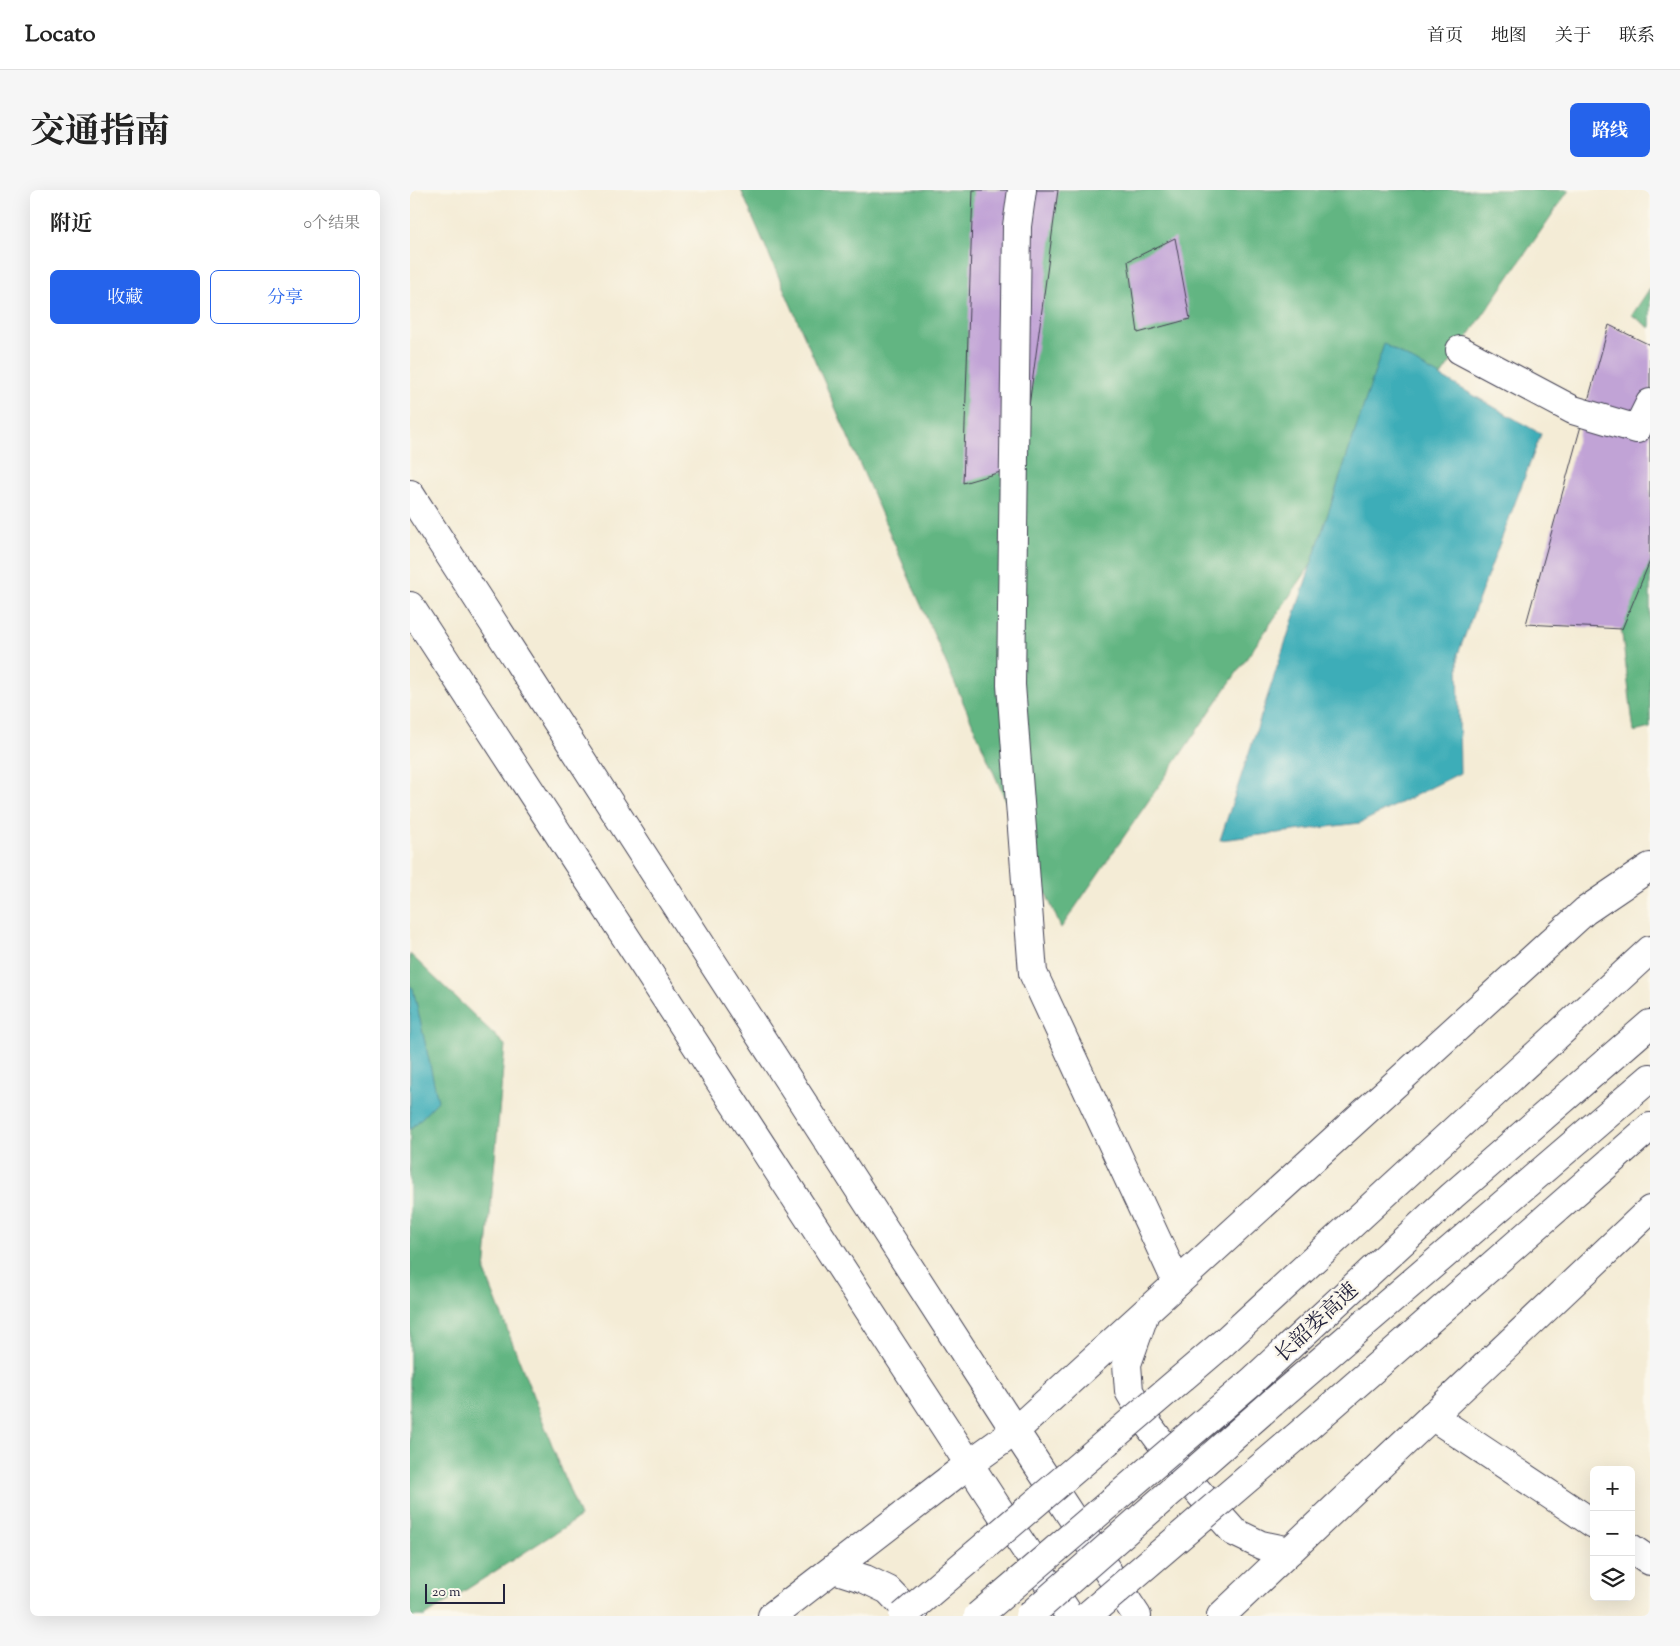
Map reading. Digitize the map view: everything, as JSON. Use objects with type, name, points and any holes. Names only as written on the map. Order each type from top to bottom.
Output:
[{"type":"main road","points":[[1022,190],[1017,226],[1011,685],[1033,973],[1177,1284]]},
{"type":"main road","points":[[1460,350],[1572,410],[1636,429],[1650,403]]},
{"type":"main road","points":[[410,494],[1015,1431],[1137,1616]]},
{"type":"main road","points":[[410,606],[1070,1616]]},
{"type":"main road","points":[[772,1616],[969,1464],[1015,1431],[1585,911],[1650,866]]},
{"type":"main road","points":[[903,1616],[1222,1344],[1650,950]]},
{"type":"main road","name":"长韶娄高速","points":[[978,1616],[1250,1383],[1452,1196],[1650,1024]]},
{"type":"main road","name":"长韶娄高速","points":[[1029,1616],[1272,1403],[1650,1078]]},
{"type":"main road","points":[[1088,1616],[1295,1438],[1650,1127]]},
{"type":"main road","points":[[1221,1616],[1650,1210]]},
{"type":"main road","points":[[1146,1312],[1127,1364],[1129,1392],[1149,1426],[1194,1487],[1234,1532],[1260,1545],[1290,1551]]},
{"type":"main road","points":[[1432,1416],[1590,1521]]},
{"type":"main road","points":[[1635,1551],[1650,1561]]},
{"type":"main road","points":[[834,1568],[865,1579],[888,1590],[913,1616]]},
{"type":"green space","points":[[741,190],[1569,190],[1061,928]]},
{"type":"green space","points":[[1650,288],[1650,328],[1632,315]]},
{"type":"green space","points":[[1650,490],[1650,728],[1634,732],[1606,505]]},
{"type":"green space","points":[[410,954],[505,1045],[485,1272],[580,1517],[425,1616],[410,1616]]},
{"type":"water","points":[[1384,344],[1541,434],[1458,654],[1460,773],[1360,823],[1220,840]]},
{"type":"water","points":[[410,986],[413,988],[438,1101],[410,1130]]},
{"type":"building","points":[[973,190],[1058,190],[1021,466],[963,483]]},
{"type":"building","points":[[1175,238],[1190,319],[1138,333],[1128,261]]},
{"type":"building","points":[[1609,325],[1650,345],[1650,561],[1622,629],[1526,624]]}]
